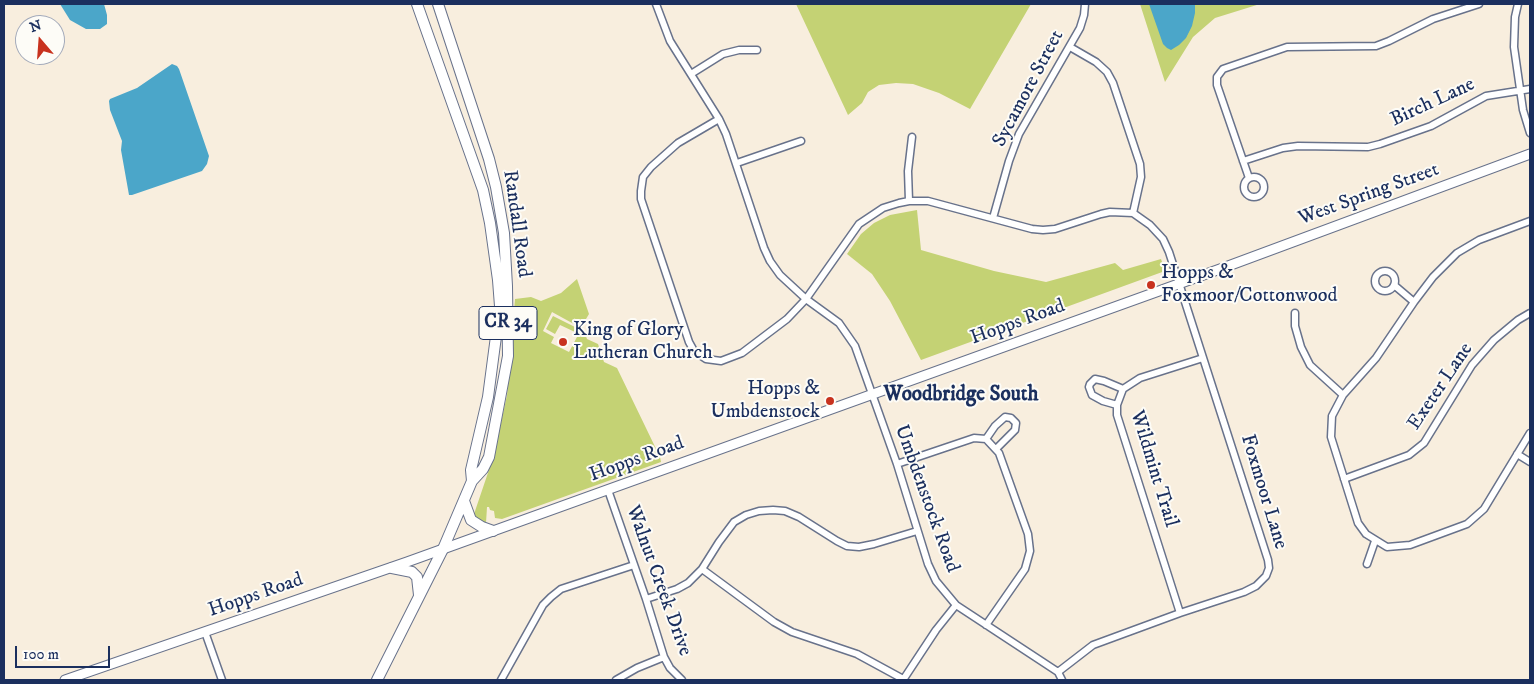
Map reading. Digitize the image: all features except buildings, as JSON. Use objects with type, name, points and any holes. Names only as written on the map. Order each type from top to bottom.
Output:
[{"type":"main road","name":"Randall Road","points":[[417,4],[483,190],[498,280],[500,306],[488,397],[471,470],[472,480]]},
{"type":"main road","name":"Randall Road","points":[[377,680],[443,549],[472,480],[483,469],[488,457],[508,356],[504,233],[496,187],[489,159],[438,4]]},
{"type":"main road","name":"West Spring Street","points":[[1220,269],[1530,154]]},
{"type":"main road","name":"Hopps Road","points":[[65,680],[392,568],[1220,269]]},
{"type":"main road","points":[[464,502],[471,520],[493,531]]},
{"type":"main road","points":[[392,568],[412,572],[417,577],[419,596]]},
{"type":"street","name":"Umbdenstock Road","points":[[656,4],[670,41],[719,119],[737,163],[764,248],[770,261],[780,275],[806,299],[839,323],[849,335],[857,351],[897,464],[917,531],[936,581],[956,605],[1058,672]]},
{"type":"street","name":"Sycamore Street","points":[[993,218],[1009,160],[1019,134],[1080,28],[1085,4]]},
{"type":"street","points":[[1249,178],[1217,85],[1217,76],[1223,69],[1287,47],[1376,46],[1433,19],[1479,4]]},
{"type":"street","points":[[1517,4],[1514,47],[1523,110],[1530,133]]},
{"type":"street","points":[[719,119],[678,143],[651,167],[643,177],[641,199],[689,342],[694,351],[706,359],[721,361],[742,353],[787,319],[806,299],[860,224],[883,208],[909,201],[928,200],[1043,230],[1055,229],[1110,212],[1133,213],[1141,177],[1140,164],[1113,83],[1107,72],[1096,62],[1070,47]]},
{"type":"street","points":[[691,74],[723,54],[739,50],[757,50]]},
{"type":"street","name":"Birch Lane","points":[[1242,161],[1283,148],[1298,146],[1368,146],[1380,144],[1431,126],[1486,96],[1530,89]]},
{"type":"street","points":[[909,201],[908,171],[912,137]]},
{"type":"street","points":[[737,163],[801,141]]},
{"type":"street","name":"Foxmoor Lane","points":[[1058,672],[1093,645],[1180,612],[1244,592],[1256,586],[1266,576],[1269,568],[1170,252],[1163,239],[1150,225],[1133,213]]},
{"type":"street","points":[[1530,222],[1479,240],[1457,254],[1433,277],[1376,358],[1343,395],[1332,416],[1331,437],[1358,522],[1366,534],[1387,547],[1410,545],[1468,524],[1484,509],[1530,433]]},
{"type":"street","points":[[1394,285],[1414,302]]},
{"type":"street","points":[[1295,313],[1294,326],[1310,365],[1343,395]]},
{"type":"street","name":"Exeter Lane","points":[[1344,479],[1408,455],[1424,444],[1472,365],[1494,340],[1518,320],[1530,313]]},
{"type":"street","name":"Wildmint Trail","points":[[1180,612],[1117,415],[1117,405],[1123,389],[1140,378],[1203,358]]},
{"type":"street","points":[[1117,405],[1092,395],[1089,387],[1090,384],[1095,379],[1123,389]]},
{"type":"street","points":[[986,439],[995,426],[1005,417],[1012,418],[1016,423],[1016,430],[996,449]]},
{"type":"street","points":[[897,464],[974,438],[986,439],[999,453],[1028,534],[1030,551],[1025,569],[986,625]]},
{"type":"street","points":[[1517,454],[1530,462]]},
{"type":"street","name":"Walnut Creek Drive","points":[[608,490],[664,657],[670,668],[682,680]]},
{"type":"street","points":[[646,599],[677,589],[688,583],[702,570],[718,542],[734,522],[746,515],[759,511],[785,511],[799,517],[847,546],[859,547],[874,544],[917,531]]},
{"type":"street","points":[[1367,564],[1375,541]]},
{"type":"street","points":[[501,680],[543,605],[560,589],[634,565]]},
{"type":"street","points":[[702,570],[774,622],[792,632],[856,654],[903,680],[936,630],[956,605]]},
{"type":"street","points":[[205,632],[222,680]]},
{"type":"street","points":[[616,680],[637,668],[664,657]]},
{"type":"street","points":[[1058,672],[1062,680]]},
{"type":"green space","points":[[796,4],[1031,4],[970,109],[939,93],[913,84],[896,83],[879,85],[868,92],[862,103],[848,115]]},
{"type":"green space","points":[[1140,4],[1260,4],[1215,18],[1193,37],[1165,82]]},
{"type":"green space","points":[[917,210],[921,250],[994,271],[1046,282],[1115,263],[1123,270],[1161,259],[1165,271],[921,360],[890,301],[872,274],[847,254],[861,234],[874,223],[890,215]]},
{"type":"green space","points":[[577,279],[589,314],[583,324],[583,329],[552,312],[543,331],[554,337],[551,343],[569,352],[577,337],[585,334],[587,339],[598,344],[604,362],[617,368],[661,462],[502,519],[495,518],[494,511],[487,507],[486,523],[481,524],[473,517],[494,455],[507,395],[515,299],[531,297],[541,301],[561,293]]},
{"type":"green space","points":[[553,316],[583,331],[575,332],[560,325],[555,334],[546,329]]},
{"type":"water","points":[[60,4],[104,4],[107,24],[100,29],[86,29],[70,20]]},
{"type":"water","points":[[1149,4],[1195,4],[1192,26],[1186,38],[1171,50],[1163,44]]},
{"type":"water","points":[[172,64],[179,69],[209,156],[207,164],[202,171],[129,195],[121,150],[122,141],[110,110],[109,101],[137,88]]},
{"type":"place","name":"Hopps & Foxmoor/Cottonwood","points":[[1151,285]]},
{"type":"place","name":"King of Glory Lutheran Church","points":[[563,342]]},
{"type":"place","name":"Hopps & Umbdenstock","points":[[830,401]]},
{"type":"district","name":"Woodbridge South","points":[[961,396]]}]
